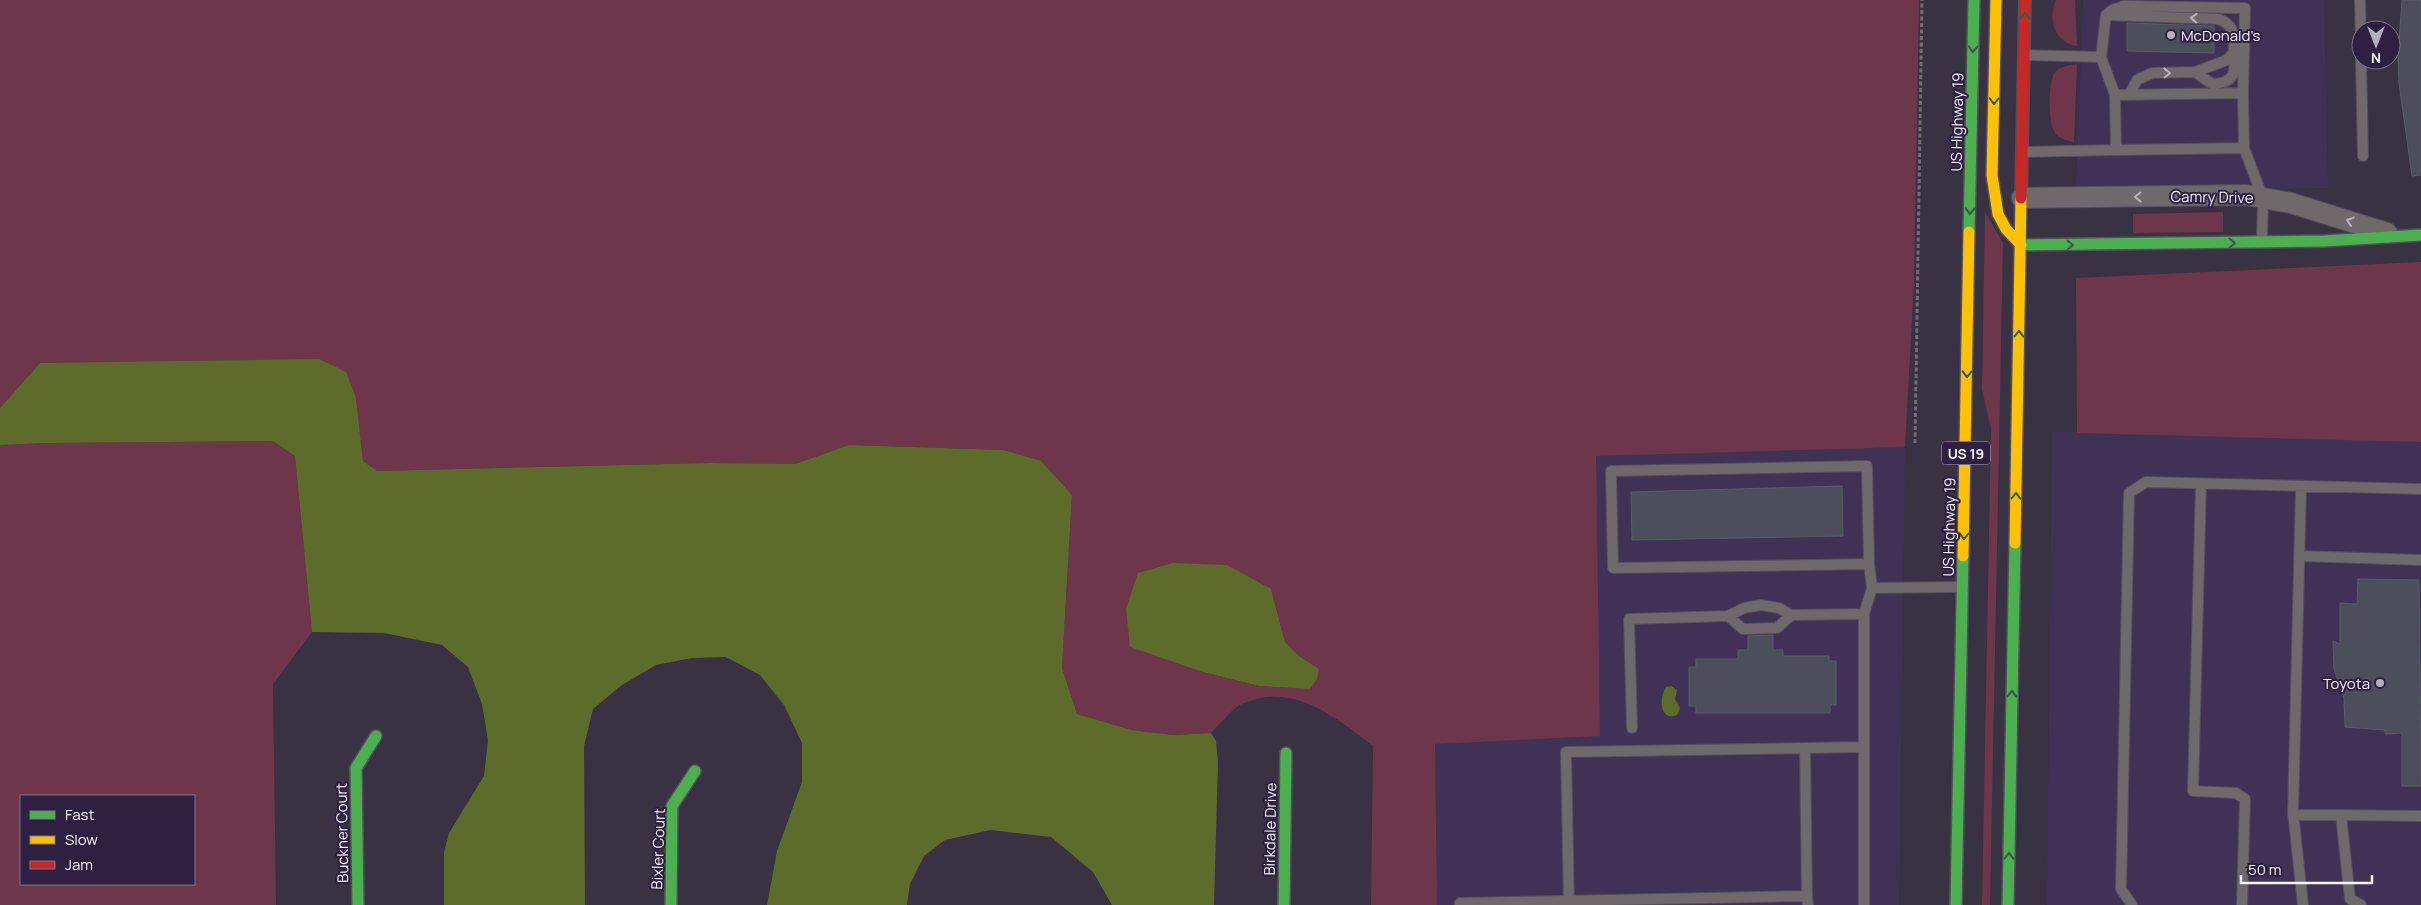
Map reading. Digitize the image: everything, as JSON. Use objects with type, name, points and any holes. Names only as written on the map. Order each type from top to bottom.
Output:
[{"type":"main road","name":"US Highway 19","points":[[1956,905],[1974,0]]},
{"type":"main road","points":[[1996,0],[1992,175],[1994,199],[1997,214],[2004,229],[2021,246]]},
{"type":"main road","points":[[2008,905],[2025,0]]},
{"type":"main road","name":"Camry Drive","points":[[2021,246],[2324,241],[2421,235]]},
{"type":"main road","name":"Buckner Court","points":[[358,905],[356,768],[376,736]]},
{"type":"main road","name":"Birkdale Drive","points":[[1284,905],[1286,754]]},
{"type":"main road","name":"Bixler Court","points":[[671,905],[672,806],[695,771]]},
{"type":"street","name":"Camry Drive","points":[[2022,198],[2246,196],[2291,203],[2396,236]]},
{"type":"lane","points":[[2360,0],[2360,20]]},
{"type":"lane","points":[[2116,150],[2115,95],[2101,57],[2106,16],[2112,10],[2124,6],[2215,4],[2245,8],[2244,148],[2263,198],[2262,242]]},
{"type":"lane","points":[[2106,16],[2218,19],[2228,24],[2234,32],[2235,72],[2226,82],[2212,84],[2194,72]]},
{"type":"lane","points":[[2128,95],[2136,80],[2147,74],[2194,72],[2227,60],[2234,52]]},
{"type":"lane","points":[[2024,55],[2101,57]]},
{"type":"lane","points":[[2361,70],[2363,156]]},
{"type":"lane","points":[[2115,95],[2243,93]]},
{"type":"lane","points":[[2022,152],[2244,148]]},
{"type":"lane","points":[[1864,905],[1864,614],[1872,588],[1869,564],[1867,466],[1612,470],[1613,568],[1869,564]]},
{"type":"lane","points":[[2132,905],[2120,889],[2129,493],[2146,482],[2421,489]]},
{"type":"lane","points":[[2200,484],[2193,791],[2236,794],[2244,799],[2242,905]]},
{"type":"lane","points":[[2302,487],[2294,814],[2303,905]]},
{"type":"lane","points":[[2300,556],[2421,560]]},
{"type":"lane","points":[[1872,588],[1963,586]]},
{"type":"lane","points":[[1632,728],[1629,619],[1728,616],[1744,608],[1761,605],[1779,608],[1791,615],[1864,614]]},
{"type":"lane","points":[[1728,616],[1743,629],[1777,628],[1791,615]]},
{"type":"lane","points":[[1569,903],[1566,752],[1864,747]]},
{"type":"lane","points":[[1460,905],[1460,903],[1808,901],[1805,748]]},
{"type":"lane","points":[[2294,814],[2421,816]]},
{"type":"lane","points":[[2341,815],[2350,899],[2361,905]]},
{"type":"path","points":[[1915,443],[1922,0]]},
{"type":"shaded area","points":[[0,0],[1919,0],[1914,282],[1905,447],[1596,456],[1600,736],[1435,744],[1437,905],[1371,905],[1373,746],[1328,714],[1296,700],[1278,697],[1260,698],[1238,706],[1211,733],[1173,735],[1132,730],[1077,714],[1062,668],[1072,495],[1003,450],[849,445],[795,464],[710,463],[377,471],[363,461],[356,398],[40,363],[0,408]],"holes":[[[1271,589],[1285,642],[1299,656],[1319,669],[1310,689],[1259,686],[1203,672]]]},
{"type":"shaded area","points":[[2056,0],[2075,0],[2077,46],[2063,40],[2055,29],[2052,15]]},
{"type":"shaded area","points":[[2083,0],[2324,0],[2328,188],[2076,191]]},
{"type":"shaded area","points":[[2077,64],[2074,142],[2065,140],[2054,131],[2050,101],[2051,84],[2055,72],[2062,67]]},
{"type":"shaded area","points":[[1985,212],[2003,243],[1990,905],[1982,905],[1991,429],[1982,389]]},
{"type":"shaded area","points":[[2223,212],[2223,232],[2133,233],[2133,214]]},
{"type":"shaded area","points":[[2421,262],[2421,442],[2077,433],[2076,278]]},
{"type":"shaded area","points":[[319,359],[346,372],[356,398],[363,461],[377,471],[710,463],[795,464],[849,445],[1003,450],[1041,461],[1072,495],[1062,668],[1077,714],[1132,730],[1173,735],[1211,733],[1216,741],[1218,762],[1214,905],[1112,905],[1093,872],[1051,837],[991,830],[945,840],[924,856],[910,884],[907,905],[767,905],[777,851],[802,782],[802,743],[784,705],[760,675],[726,657],[692,658],[656,665],[622,685],[593,709],[584,746],[585,905],[444,905],[444,852],[449,833],[484,776],[488,740],[482,704],[468,667],[442,645],[384,633],[312,632],[295,456],[273,441],[0,445],[0,408],[40,363]]},
{"type":"shaded area","points":[[2052,432],[2309,434],[2421,438],[2421,905],[2047,905]]},
{"type":"shaded area","points":[[273,441],[295,456],[312,632],[273,684],[276,905],[0,905],[0,445]]},
{"type":"shaded area","points":[[1905,447],[1899,905],[1437,905],[1435,744],[1599,736],[1595,456]]},
{"type":"shaded area","points":[[1173,563],[1227,565],[1271,589],[1285,642],[1299,656],[1319,669],[1317,679],[1310,689],[1259,686],[1203,672],[1130,647],[1126,609],[1138,573]]},
{"type":"shaded area","points":[[1671,686],[1677,690],[1675,699],[1680,708],[1677,715],[1671,716],[1664,712],[1662,697],[1666,687]]},
{"type":"building","points":[[2402,0],[2421,0],[2421,175],[2412,176],[2399,83],[2399,70],[2401,70]]},
{"type":"building","name":"McDonald's","points":[[2127,23],[2214,26],[2214,53],[2127,51]]},
{"type":"building","points":[[1842,486],[1843,536],[1632,540],[1631,492]]},
{"type":"building","name":"Toyota","points":[[2358,579],[2419,580],[2421,786],[2402,786],[2402,733],[2385,734],[2385,730],[2345,727],[2344,698],[2334,669],[2333,641],[2340,644],[2340,603],[2357,604]]},
{"type":"building","points":[[1773,635],[1773,650],[1783,650],[1783,656],[1829,656],[1829,661],[1836,661],[1836,705],[1830,705],[1830,713],[1696,713],[1696,706],[1689,706],[1689,667],[1696,667],[1696,659],[1738,659],[1738,650],[1748,650],[1748,636]]},
{"type":"traffic: fast","points":[[1969,232],[1974,0]]},
{"type":"traffic: fast","points":[[2021,245],[2324,241],[2421,235]]},
{"type":"traffic: fast","points":[[2008,905],[2015,543]]},
{"type":"traffic: fast","points":[[1956,905],[1963,556]]},
{"type":"traffic: fast","points":[[358,905],[356,768],[376,736]]},
{"type":"traffic: fast","points":[[1284,905],[1286,753]]},
{"type":"traffic: fast","points":[[671,905],[672,806],[695,771]]},
{"type":"traffic: slow","points":[[1996,0],[1992,175],[1998,214],[2006,229],[2021,245]]},
{"type":"traffic: slow","points":[[2015,543],[2021,198]]},
{"type":"traffic: slow","points":[[1963,556],[1969,232]]},
{"type":"traffic: jam","points":[[2021,198],[2025,0]]},
{"type":"place","name":"McDonald's","points":[[2171,35]]},
{"type":"place","name":"Toyota","points":[[2380,683]]}]
